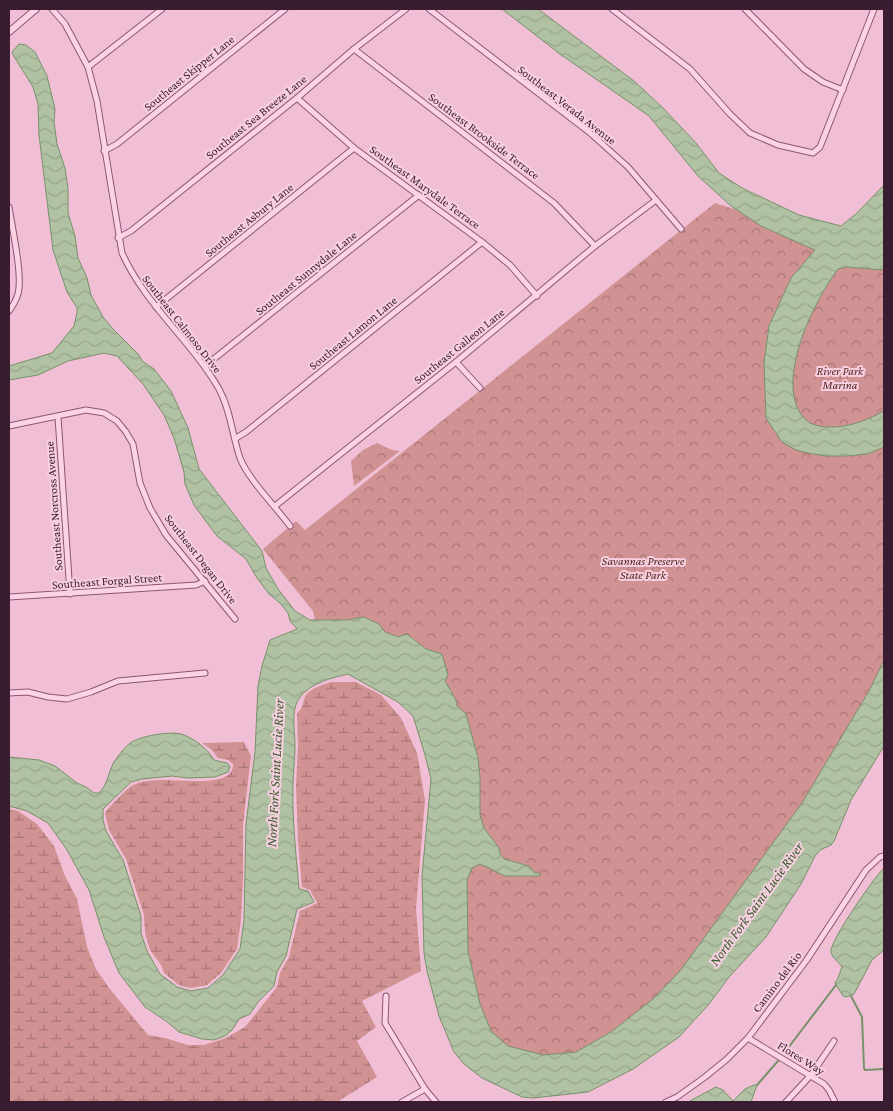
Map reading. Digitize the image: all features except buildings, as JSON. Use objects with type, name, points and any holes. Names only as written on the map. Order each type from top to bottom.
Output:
[{"type":"street","points":[[9,32],[36,9]]},
{"type":"street","name":"Southeast Calmoso Drive","points":[[52,9],[65,24],[88,67],[97,101],[118,238],[122,253],[131,272],[156,307],[205,366],[220,390],[229,411],[240,458],[246,471],[290,526]]},
{"type":"street","points":[[88,67],[162,9]]},
{"type":"street","name":"Southeast Skipper Lane","points":[[104,151],[117,144],[285,9]]},
{"type":"street","name":"Southeast Sea Breeze Lane","points":[[118,238],[131,231],[297,98],[354,49],[406,9]]},
{"type":"street","name":"Southeast Verada Avenue","points":[[429,9],[589,132],[628,167],[681,229]]},
{"type":"street","points":[[612,9],[690,69],[730,114],[750,133],[778,145],[813,153],[820,146],[872,10]]},
{"type":"street","points":[[745,9],[804,69],[823,82],[843,90]]},
{"type":"street","name":"Southeast Brookside Terrace","points":[[354,49],[554,203],[596,246]]},
{"type":"street","name":"Southeast Marydale Terrace","points":[[297,98],[354,148],[482,242],[510,266],[537,296]]},
{"type":"street","name":"Southeast Asbury Lane","points":[[156,307],[354,148]]},
{"type":"street","name":"Southeast Sunnydale Lane","points":[[205,366],[419,195]]},
{"type":"street","name":"Southeast Galleon Lane","points":[[275,506],[456,362],[596,246],[656,200]]},
{"type":"street","points":[[9,207],[19,276],[18,292],[9,311]]},
{"type":"street","name":"Southeast Lamon Lane","points":[[236,438],[246,432],[482,242]]},
{"type":"street","points":[[456,362],[480,388]]},
{"type":"street","name":"Southeast Degan Drive","points":[[9,426],[86,410],[104,413],[116,421],[126,432],[133,444],[140,483],[150,508],[166,535],[235,619]]},
{"type":"street","name":"Southeast Norcross Avenue","points":[[58,417],[70,594]]},
{"type":"street","name":"Southeast Forgal Street","points":[[9,597],[196,585],[205,582]]},
{"type":"street","points":[[9,693],[28,692],[48,697],[67,698],[91,692],[118,681],[205,672]]},
{"type":"street","name":"Camino del Rio","points":[[666,1102],[677,1097],[705,1077],[748,1038],[806,961],[866,870],[884,856]]},
{"type":"street","points":[[386,996],[384,1023],[425,1089],[436,1102]]},
{"type":"street","name":"Flores Way","points":[[748,1038],[811,1075],[827,1087],[835,1102]]},
{"type":"street","points":[[786,1102],[811,1075],[834,1041]]},
{"type":"street","points":[[402,1102],[425,1089]]},
{"type":"green space","name":"Savannas Preserve State Park","points":[[715,203],[854,247],[884,216],[884,701],[666,1027],[543,1072],[473,1032],[434,689],[319,638],[313,611],[263,549],[296,521],[305,530]]},
{"type":"green space","points":[[377,443],[392,450],[400,451],[354,486],[351,461],[363,450]]},
{"type":"green space","points":[[331,682],[356,682],[381,695],[401,718],[417,753],[425,800],[416,909],[421,971],[362,1001],[376,1027],[357,1041],[377,1077],[337,1102],[9,1102],[9,809],[18,811],[37,824],[54,846],[65,876],[77,899],[87,947],[96,969],[109,988],[148,1035],[188,1045],[204,1045],[226,1038],[245,1027],[277,987],[280,973],[289,957],[300,911],[317,903],[310,890],[302,887],[296,785],[297,713],[301,709],[306,695],[311,690]]},
{"type":"green space","points":[[244,742],[251,756],[243,824],[241,920],[237,949],[221,973],[207,985],[191,988],[179,985],[164,973],[161,965],[150,950],[145,933],[144,915],[126,859],[109,830],[105,813],[133,785],[159,780],[204,781],[225,777],[231,772],[233,764],[228,760],[218,758],[212,750],[202,743]]},
{"type":"water","points":[[502,9],[538,9],[634,81],[696,143],[719,173],[742,188],[799,215],[841,226],[857,213],[884,185],[884,270],[847,267],[838,269],[820,298],[803,335],[793,373],[793,391],[797,407],[802,416],[812,424],[821,426],[849,425],[884,411],[884,447],[867,454],[848,456],[826,456],[808,453],[796,450],[782,442],[766,418],[764,363],[769,326],[791,278],[815,250],[761,226],[731,206],[698,176],[649,116],[560,54]]},
{"type":"water","name":"North Fork Saint Lucie River","points":[[19,44],[26,45],[35,52],[47,76],[55,109],[54,122],[57,144],[65,168],[68,189],[68,213],[75,236],[78,258],[87,278],[91,295],[103,317],[113,329],[139,355],[142,361],[154,369],[171,391],[188,428],[199,469],[262,551],[266,568],[278,589],[295,611],[310,620],[347,620],[364,617],[379,624],[385,632],[398,637],[407,634],[426,649],[442,654],[448,675],[445,681],[456,700],[457,706],[466,714],[478,758],[480,815],[484,828],[499,848],[500,854],[504,859],[529,866],[535,873],[539,873],[540,876],[505,876],[480,864],[472,868],[467,880],[468,951],[480,1004],[491,1031],[508,1046],[543,1055],[576,1052],[611,1032],[653,999],[680,971],[802,803],[869,691],[884,660],[884,746],[851,800],[834,841],[831,845],[820,850],[815,856],[801,884],[766,937],[729,977],[709,1004],[679,1037],[633,1069],[588,1092],[533,1098],[522,1097],[482,1078],[464,1064],[454,1052],[439,1016],[424,953],[422,876],[431,779],[425,755],[413,716],[398,702],[348,674],[328,679],[310,688],[300,697],[294,714],[293,811],[299,889],[308,891],[314,902],[297,909],[286,956],[277,972],[274,986],[258,1002],[250,1014],[239,1019],[232,1030],[225,1036],[214,1040],[202,1039],[179,1032],[145,1007],[119,973],[104,937],[89,890],[67,850],[48,823],[27,811],[9,806],[9,757],[39,760],[55,766],[94,793],[99,793],[102,790],[114,762],[129,744],[154,735],[181,734],[200,744],[214,760],[227,763],[230,766],[228,772],[215,777],[188,778],[172,776],[131,782],[103,809],[106,831],[123,860],[141,916],[141,933],[147,951],[160,974],[177,987],[191,991],[208,988],[223,975],[240,949],[244,920],[246,824],[255,752],[258,686],[262,666],[270,640],[297,629],[290,621],[288,613],[269,594],[257,578],[246,559],[217,536],[194,505],[185,484],[184,472],[174,438],[164,415],[143,384],[117,356],[104,353],[68,361],[38,375],[9,380],[9,366],[52,353],[74,326],[77,313],[77,308],[67,292],[53,250],[39,135],[38,104],[33,87],[12,52]]},
{"type":"water","points":[[884,868],[884,950],[872,960],[854,994],[846,997],[843,996],[835,983],[842,967],[831,952],[832,946],[853,909]]},
{"type":"water","points":[[757,1085],[751,1102],[688,1102],[716,1087],[723,1090],[733,1101],[745,1089]]},
{"type":"waterway","points":[[785,1052],[836,985]]},
{"type":"waterway","points":[[851,996],[862,1017],[864,1068],[865,1070],[884,1069]]},
{"type":"waterway","points":[[757,1085],[778,1061]]},
{"type":"park label","name":"River Park Marina","points":[[840,378]]}]
